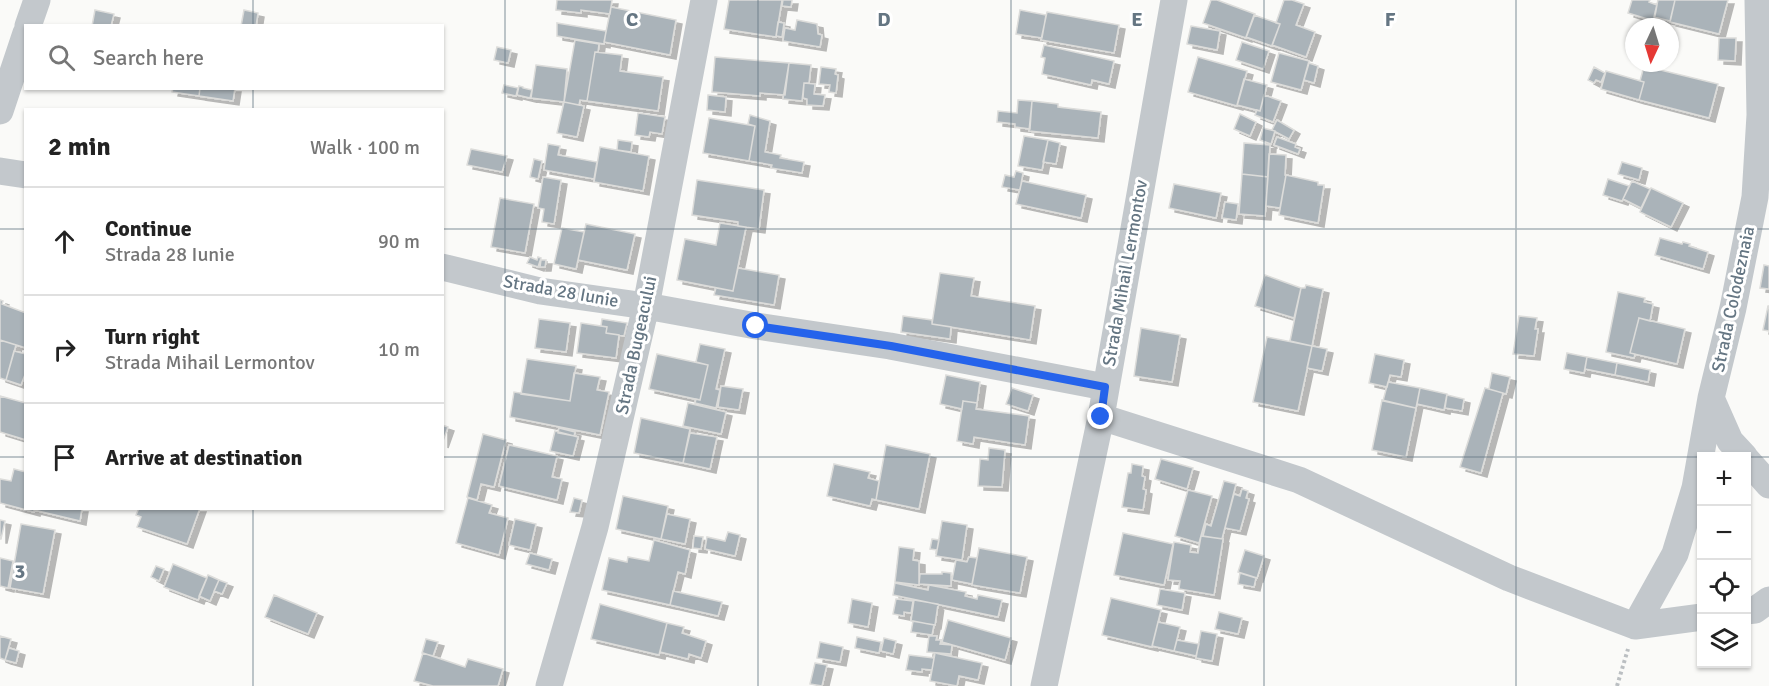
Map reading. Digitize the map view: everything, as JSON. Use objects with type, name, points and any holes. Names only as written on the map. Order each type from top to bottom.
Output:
[{"type":"street","points":[[29,24],[36,0]]},
{"type":"street","name":"Strada Bugeacului","points":[[549,686],[595,527],[646,306],[704,0]]},
{"type":"street","name":"Strada Mihail Lermontov","points":[[1044,686],[1101,417],[1174,0]]},
{"type":"street","name":"Strada Colodeznaia","points":[[1635,626],[1675,554],[1695,488],[1711,398],[1755,197],[1760,114],[1758,0]]},
{"type":"street","points":[[0,111],[24,39]]},
{"type":"street","points":[[0,171],[24,175]]},
{"type":"street","name":"Strada 28 Iunie","points":[[444,267],[540,291],[891,346],[1105,387]]},
{"type":"street","points":[[1711,398],[1730,441],[1740,452]]},
{"type":"street","points":[[1101,417],[1299,480],[1509,578],[1635,626],[1697,618]]},
{"type":"street","points":[[1751,464],[1769,484]]},
{"type":"street","points":[[1751,610],[1769,600]]},
{"type":"path","points":[[1617,686],[1635,626]]},
{"type":"building","points":[[557,0],[612,0],[610,14],[581,10],[581,13],[556,10]]},
{"type":"building","points":[[729,0],[782,0],[776,37],[724,29]]},
{"type":"building","points":[[783,0],[792,0],[791,7],[782,6]]},
{"type":"building","points":[[1211,0],[1217,0],[1255,14],[1246,38],[1203,23]]},
{"type":"building","points":[[1284,0],[1304,4],[1296,25],[1315,32],[1306,57],[1272,45],[1280,24],[1276,23]]},
{"type":"building","points":[[1632,0],[1650,0],[1649,2],[1657,5],[1655,18],[1644,18],[1628,13]]},
{"type":"building","points":[[1658,0],[1675,0],[1671,18],[1654,17]]},
{"type":"building","points":[[1675,0],[1728,0],[1719,34],[1679,24],[1679,18],[1671,18]]},
{"type":"building","points":[[611,7],[676,20],[670,55],[604,42]]},
{"type":"building","points":[[95,10],[114,14],[112,24],[92,24]]},
{"type":"building","points":[[244,10],[258,13],[256,24],[241,24]]},
{"type":"building","points":[[1020,10],[1046,15],[1042,38],[1016,34]]},
{"type":"building","points":[[1047,12],[1119,25],[1114,53],[1041,40]]},
{"type":"building","points":[[1254,15],[1280,24],[1272,46],[1246,37]]},
{"type":"building","points":[[797,20],[817,24],[818,34],[822,35],[820,47],[783,41],[785,28],[795,30]]},
{"type":"building","points":[[778,22],[784,23],[782,37],[776,36]]},
{"type":"building","points":[[557,23],[606,31],[604,44],[557,36]]},
{"type":"building","points":[[1191,26],[1220,31],[1217,50],[1187,44]]},
{"type":"building","points":[[1719,38],[1736,38],[1735,61],[1718,60]]},
{"type":"building","points":[[575,40],[599,44],[598,52],[595,52],[587,101],[580,100],[579,105],[564,102]]},
{"type":"building","points":[[1242,42],[1269,51],[1263,69],[1236,60]]},
{"type":"building","points":[[1044,45],[1114,61],[1109,84],[1092,80],[1091,85],[1042,74],[1045,58],[1041,57]]},
{"type":"building","points":[[497,47],[511,50],[508,63],[494,60]]},
{"type":"building","points":[[595,52],[622,55],[620,71],[663,77],[658,111],[587,101]]},
{"type":"building","points":[[1279,53],[1309,61],[1301,90],[1271,82]]},
{"type":"building","points":[[715,57],[789,63],[785,95],[760,93],[760,96],[712,92]]},
{"type":"building","points":[[1198,57],[1247,71],[1237,106],[1188,92]]},
{"type":"building","points":[[789,63],[811,65],[809,83],[804,83],[802,101],[783,99]]},
{"type":"building","points":[[1309,63],[1318,66],[1314,83],[1304,80]]},
{"type":"building","points":[[536,65],[567,69],[564,102],[531,98]]},
{"type":"building","points":[[821,67],[836,69],[835,74],[838,75],[836,93],[829,92],[830,85],[819,84]]},
{"type":"building","points":[[1594,67],[1605,73],[1601,82],[1596,80],[1594,83],[1588,80]]},
{"type":"building","points":[[1606,71],[1644,82],[1639,100],[1601,89]]},
{"type":"building","points":[[1642,72],[1669,72],[1718,84],[1709,118],[1639,100],[1644,82],[1640,81]]},
{"type":"building","points":[[1244,79],[1267,85],[1260,111],[1237,105]]},
{"type":"building","points":[[804,83],[815,84],[814,94],[825,95],[823,106],[807,105],[807,99],[803,98]]},
{"type":"building","points":[[504,85],[518,88],[516,96],[502,93]]},
{"type":"building","points":[[519,86],[532,90],[530,98],[517,95]]},
{"type":"building","points":[[172,90],[200,90],[199,96],[172,92]]},
{"type":"building","points":[[200,90],[235,90],[233,101],[199,96]]},
{"type":"building","points":[[708,95],[726,97],[725,112],[707,110]]},
{"type":"building","points":[[1264,95],[1281,101],[1273,122],[1255,115],[1257,110],[1260,111]]},
{"type":"building","points":[[1018,100],[1032,101],[1030,129],[997,122],[998,111],[1017,113]]},
{"type":"building","points":[[1032,101],[1058,104],[1058,107],[1101,112],[1098,138],[1029,131]]},
{"type":"building","points":[[564,102],[584,106],[577,137],[557,133]]},
{"type":"building","points":[[638,113],[665,117],[662,134],[650,132],[649,137],[635,135]]},
{"type":"building","points":[[1240,114],[1256,122],[1250,136],[1234,129]]},
{"type":"building","points":[[750,115],[770,121],[765,152],[781,155],[780,158],[804,162],[802,173],[771,168],[772,165],[749,161],[755,126],[748,124]]},
{"type":"building","points":[[709,118],[755,126],[749,161],[703,153]]},
{"type":"building","points":[[1277,120],[1294,130],[1289,139],[1272,130]]},
{"type":"building","points":[[1263,128],[1275,131],[1271,144],[1260,140]]},
{"type":"building","points":[[1024,136],[1048,140],[1042,170],[1018,166]]},
{"type":"building","points":[[1277,137],[1296,144],[1295,147],[1300,149],[1298,154],[1274,145]]},
{"type":"building","points":[[618,140],[632,142],[631,152],[617,150]]},
{"type":"building","points":[[1048,140],[1060,143],[1056,164],[1043,162]]},
{"type":"building","points":[[1244,143],[1270,145],[1268,177],[1242,174]]},
{"type":"building","points":[[548,144],[560,146],[558,155],[597,162],[594,179],[544,170]]},
{"type":"building","points":[[600,147],[649,156],[643,191],[594,182]]},
{"type":"building","points":[[471,149],[507,156],[502,172],[467,165]]},
{"type":"building","points":[[1269,154],[1286,155],[1286,175],[1280,208],[1266,206]]},
{"type":"building","points":[[534,159],[542,161],[538,179],[530,177]]},
{"type":"building","points":[[1622,162],[1642,168],[1639,180],[1618,174]]},
{"type":"building","points":[[1016,171],[1023,173],[1020,190],[1002,187],[1005,175],[1014,177]]},
{"type":"building","points":[[1242,174],[1268,177],[1265,216],[1239,214]]},
{"type":"building","points":[[1286,175],[1324,185],[1318,223],[1279,215]]},
{"type":"building","points":[[543,177],[561,180],[554,224],[542,222],[544,209],[538,208]]},
{"type":"building","points":[[1608,179],[1629,186],[1622,201],[1603,195]]},
{"type":"building","points":[[697,180],[764,190],[759,229],[738,226],[738,222],[692,215]]},
{"type":"building","points":[[1022,181],[1086,195],[1081,218],[1016,204]]},
{"type":"building","points":[[1632,181],[1650,189],[1641,208],[1623,199]]},
{"type":"building","points":[[1174,184],[1221,193],[1216,218],[1169,208]]},
{"type":"building","points":[[1651,188],[1683,203],[1671,227],[1640,212]]},
{"type":"building","points":[[500,198],[534,204],[525,253],[491,247]]},
{"type":"building","points":[[1225,202],[1238,204],[1236,220],[1222,218]]},
{"type":"building","points":[[720,223],[746,227],[733,291],[677,280],[685,239],[716,245]]},
{"type":"building","points":[[586,224],[635,234],[627,270],[578,260]]},
{"type":"building","points":[[562,228],[584,232],[576,269],[554,264]]},
{"type":"building","points":[[1660,238],[1690,244],[1689,246],[1708,252],[1703,269],[1655,255]]},
{"type":"building","points":[[530,257],[537,260],[538,257],[541,258],[538,267],[527,263]]},
{"type":"building","points":[[541,260],[546,260],[545,267],[540,267]]},
{"type":"building","points":[[1764,265],[1769,266],[1769,289],[1760,288]]},
{"type":"building","points":[[738,268],[779,275],[774,305],[714,295],[716,288],[733,291]]},
{"type":"building","points":[[940,273],[974,278],[971,296],[1035,306],[1030,340],[932,324]]},
{"type":"building","points":[[1265,275],[1301,288],[1294,318],[1255,306]]},
{"type":"building","points":[[1306,285],[1323,289],[1312,346],[1290,341],[1301,288],[1305,288]]},
{"type":"building","points":[[1618,292],[1645,298],[1644,302],[1653,304],[1650,321],[1639,318],[1630,353],[1635,354],[1634,358],[1606,352]]},
{"type":"building","points":[[0,300],[3,301],[2,304],[24,312],[24,347],[0,340]]},
{"type":"building","points":[[1769,306],[1769,331],[1763,330]]},
{"type":"building","points":[[903,316],[932,320],[932,324],[951,327],[950,339],[901,332]]},
{"type":"building","points":[[1519,316],[1537,318],[1535,329],[1538,329],[1534,356],[1513,354]]},
{"type":"building","points":[[1639,318],[1685,329],[1677,364],[1630,353]]},
{"type":"building","points":[[539,319],[570,323],[566,352],[535,348]]},
{"type":"building","points":[[602,319],[627,323],[624,336],[606,333],[607,327],[601,326]]},
{"type":"building","points":[[581,323],[607,327],[606,333],[619,335],[616,358],[577,353]]},
{"type":"building","points":[[1141,328],[1180,335],[1172,382],[1134,376]]},
{"type":"building","points":[[1267,337],[1312,346],[1298,411],[1253,402]]},
{"type":"building","points":[[0,340],[16,345],[6,380],[0,378]]},
{"type":"building","points":[[700,344],[725,349],[716,389],[720,390],[716,408],[695,403],[696,399],[700,400],[708,365],[696,362]]},
{"type":"building","points":[[1312,346],[1327,349],[1322,371],[1307,368]]},
{"type":"building","points":[[14,351],[24,354],[24,377],[21,385],[6,380]]},
{"type":"building","points":[[1567,353],[1587,357],[1584,373],[1564,369]]},
{"type":"building","points":[[657,354],[708,365],[700,400],[649,389]]},
{"type":"building","points":[[1375,354],[1404,360],[1401,377],[1390,375],[1387,387],[1369,383]]},
{"type":"building","points":[[1587,357],[1617,363],[1615,375],[1585,369]]},
{"type":"building","points":[[527,359],[576,366],[570,401],[521,394]]},
{"type":"building","points":[[1617,363],[1650,370],[1648,382],[1615,375]]},
{"type":"building","points":[[574,373],[600,377],[597,390],[609,392],[600,435],[510,417],[514,392],[570,401]]},
{"type":"building","points":[[1492,373],[1510,377],[1506,394],[1489,389]]},
{"type":"building","points":[[946,375],[980,382],[977,403],[963,401],[962,409],[940,404]]},
{"type":"building","points":[[1388,382],[1420,388],[1416,408],[1383,401]]},
{"type":"building","points":[[721,386],[743,389],[739,410],[718,407]]},
{"type":"building","points":[[1012,388],[1033,395],[1028,411],[1006,404]]},
{"type":"building","points":[[1420,388],[1447,394],[1444,410],[1417,404]]},
{"type":"building","points":[[1485,388],[1503,393],[1481,473],[1460,467]]},
{"type":"building","points":[[1447,395],[1464,399],[1462,411],[1445,408]]},
{"type":"building","points":[[0,396],[24,402],[24,439],[0,432]]},
{"type":"building","points":[[1382,400],[1416,408],[1406,457],[1372,450]]},
{"type":"building","points":[[963,401],[977,403],[976,409],[1029,416],[1025,445],[974,437],[973,444],[957,441]]},
{"type":"building","points":[[688,403],[726,412],[721,434],[683,426]]},
{"type":"building","points":[[641,418],[690,429],[683,463],[634,453]]},
{"type":"building","points":[[444,426],[448,427],[444,438]]},
{"type":"building","points":[[559,428],[575,432],[574,436],[558,433]]},
{"type":"building","points":[[555,431],[578,437],[573,456],[550,451]]},
{"type":"building","points":[[690,433],[717,437],[710,469],[683,463]]},
{"type":"building","points":[[483,434],[506,440],[494,487],[481,484],[477,500],[467,497]]},
{"type":"building","points":[[509,445],[557,456],[552,477],[562,479],[557,500],[499,486]]},
{"type":"building","points":[[886,445],[930,454],[919,509],[876,500]]},
{"type":"building","points":[[989,448],[1005,450],[1002,487],[978,486],[980,459],[988,460]]},
{"type":"building","points":[[1161,459],[1193,468],[1187,489],[1155,479]]},
{"type":"building","points":[[834,464],[870,472],[868,478],[879,481],[876,500],[872,499],[870,506],[827,496]]},
{"type":"building","points":[[1132,464],[1143,466],[1142,476],[1145,477],[1143,489],[1146,490],[1143,510],[1122,507],[1128,473],[1131,473]]},
{"type":"building","points":[[14,469],[24,472],[24,509],[0,503],[0,479],[11,481]]},
{"type":"building","points":[[1224,481],[1236,484],[1222,539],[1203,536],[1206,524],[1211,526]]},
{"type":"building","points":[[1242,489],[1248,491],[1246,498],[1249,499],[1240,531],[1225,528],[1234,494],[1240,496]]},
{"type":"building","points":[[1188,490],[1212,496],[1199,543],[1175,536]]},
{"type":"building","points":[[623,496],[668,506],[661,539],[616,529]]},
{"type":"building","points":[[468,498],[492,505],[489,513],[508,518],[499,555],[456,543]]},
{"type":"building","points":[[574,498],[582,500],[579,513],[570,512]]},
{"type":"building","points":[[34,510],[82,510],[80,521]]},
{"type":"building","points":[[138,510],[199,510],[187,544],[137,527],[141,517],[136,515]]},
{"type":"building","points":[[667,514],[690,519],[685,544],[661,539]]},
{"type":"building","points":[[515,519],[536,524],[530,550],[509,545]]},
{"type":"building","points":[[0,520],[5,521],[1,539],[0,539]]},
{"type":"building","points":[[942,521],[967,525],[962,560],[936,556]]},
{"type":"building","points":[[21,524],[55,530],[43,594],[10,588]]},
{"type":"building","points":[[728,532],[740,535],[735,556],[705,549],[707,537],[725,541]]},
{"type":"building","points":[[1123,533],[1173,544],[1164,585],[1114,575]]},
{"type":"building","points":[[694,536],[703,537],[701,549],[693,548]]},
{"type":"building","points":[[1201,536],[1223,539],[1214,595],[1179,589],[1180,581],[1168,580],[1174,542],[1191,545],[1190,552],[1198,553]]},
{"type":"building","points":[[932,539],[939,540],[937,550],[930,549]]},
{"type":"building","points":[[654,540],[690,550],[685,574],[678,572],[670,605],[602,590],[609,558],[627,562],[628,557],[649,561]]},
{"type":"building","points":[[899,547],[914,549],[913,560],[919,561],[919,585],[895,582]]},
{"type":"building","points":[[979,548],[1027,557],[1020,593],[972,585]]},
{"type":"building","points":[[1245,550],[1264,556],[1257,578],[1238,572]]},
{"type":"building","points":[[530,553],[552,559],[549,570],[526,564]]},
{"type":"building","points":[[969,557],[977,558],[972,584],[952,580],[956,560],[967,562]]},
{"type":"building","points":[[0,558],[13,561],[8,588],[0,586]]},
{"type":"building","points":[[173,564],[207,578],[198,600],[164,587]]},
{"type":"building","points":[[156,566],[164,569],[159,581],[151,577]]},
{"type":"building","points":[[942,572],[951,573],[951,586],[919,584],[920,574],[942,574]]},
{"type":"building","points":[[1240,573],[1256,578],[1254,587],[1238,584]]},
{"type":"building","points":[[208,575],[219,580],[210,601],[199,596]]},
{"type":"building","points":[[219,580],[227,583],[222,594],[214,591]]},
{"type":"building","points":[[895,583],[928,590],[929,585],[966,592],[965,596],[977,599],[978,595],[1002,600],[998,617],[893,595]]},
{"type":"building","points":[[1160,589],[1185,593],[1182,610],[1157,605]]},
{"type":"building","points":[[673,591],[722,602],[718,616],[670,605]]},
{"type":"building","points":[[274,595],[317,613],[308,634],[265,617]]},
{"type":"building","points":[[1111,598],[1161,610],[1152,647],[1102,635]]},
{"type":"building","points":[[852,599],[872,603],[868,627],[848,623]]},
{"type":"building","points":[[896,599],[913,601],[911,613],[904,612],[904,616],[893,614]]},
{"type":"building","points":[[914,600],[938,604],[935,625],[911,621]]},
{"type":"building","points":[[600,604],[667,623],[659,655],[591,639]]},
{"type":"building","points":[[1219,612],[1242,618],[1238,634],[1215,629]]},
{"type":"building","points":[[948,620],[1011,638],[1005,660],[942,642]]},
{"type":"building","points":[[913,621],[934,625],[932,635],[911,632]]},
{"type":"building","points":[[1158,622],[1180,627],[1174,651],[1152,646]]},
{"type":"building","points":[[667,623],[684,627],[682,633],[706,641],[701,658],[689,654],[688,659],[660,652]]},
{"type":"building","points":[[1201,631],[1217,634],[1212,661],[1196,658]]},
{"type":"building","points":[[0,636],[11,639],[5,660],[0,658]]},
{"type":"building","points":[[929,636],[937,636],[936,640],[941,640],[940,644],[952,645],[951,654],[927,652]]},
{"type":"building","points":[[857,637],[881,642],[879,653],[855,648]]},
{"type":"building","points":[[884,638],[896,641],[893,654],[881,651]]},
{"type":"building","points":[[426,639],[438,642],[433,656],[422,653]]},
{"type":"building","points":[[1177,640],[1199,644],[1196,656],[1174,651]]},
{"type":"building","points":[[820,642],[843,647],[840,662],[817,658]]},
{"type":"building","points":[[9,648],[19,651],[16,663],[5,660]]},
{"type":"building","points":[[423,653],[465,667],[468,659],[503,669],[498,686],[433,686],[414,681]]},
{"type":"building","points":[[935,653],[982,663],[978,680],[959,676],[957,686],[930,681]]},
{"type":"building","points":[[909,655],[934,658],[932,670],[922,669],[922,672],[906,670]]},
{"type":"building","points":[[815,663],[827,665],[822,686],[810,684]]},
{"type":"route","points":[[756,326],[891,346],[1105,387],[1101,417]]}]
